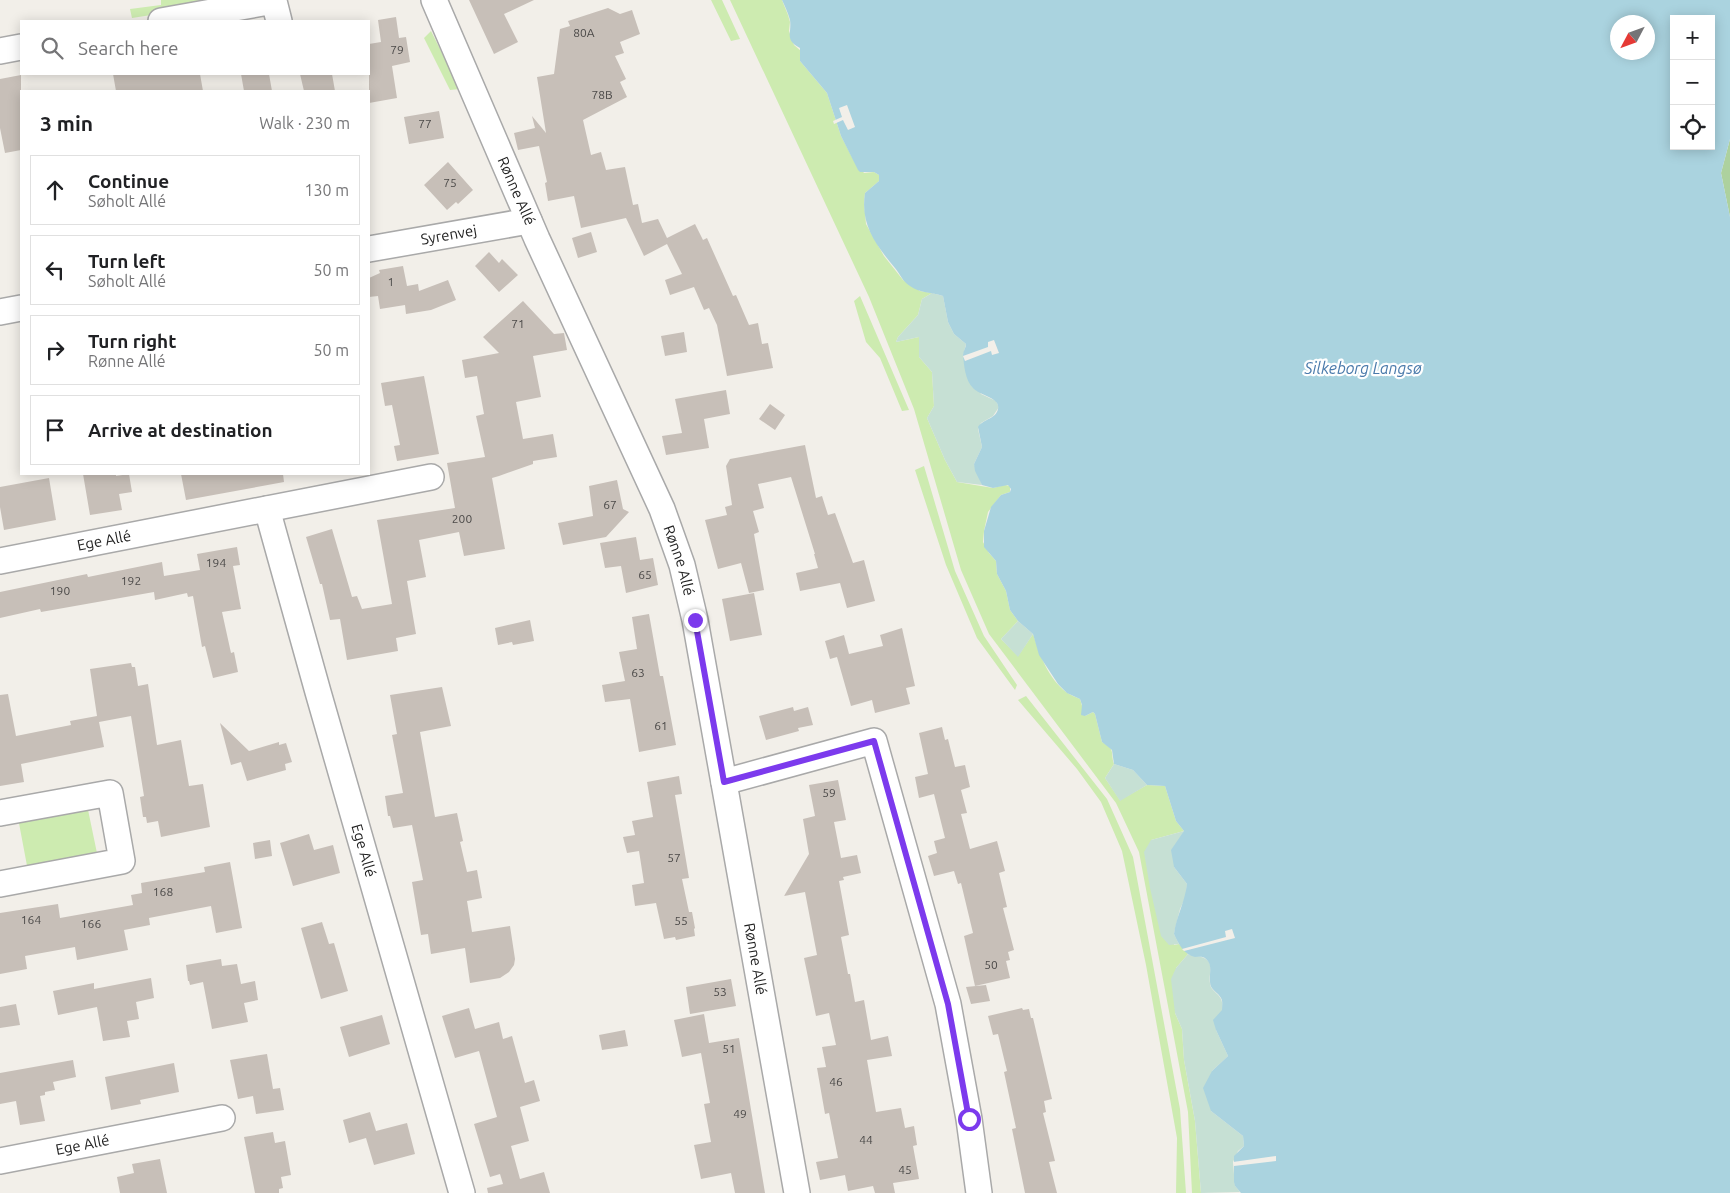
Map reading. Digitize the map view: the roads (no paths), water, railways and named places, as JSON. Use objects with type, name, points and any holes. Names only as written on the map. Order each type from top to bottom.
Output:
[{"type":"street","name":"Rønne Allé","points":[[434,0],[529,221],[662,510],[682,565],[695,620],[797,1193]]},
{"type":"street","points":[[168,20],[274,1],[278,20]]},
{"type":"street","points":[[0,50],[20,47]]},
{"type":"street","name":"Syrenvej","points":[[370,249],[529,221]]},
{"type":"street","points":[[0,312],[20,308]]},
{"type":"street","name":"Ege Allé","points":[[0,561],[431,477]]},
{"type":"street","name":"Ege Allé","points":[[267,508],[462,1193]]},
{"type":"street","points":[[724,782],[874,741],[948,1004],[969,1119],[979,1193]]},
{"type":"street","points":[[0,813],[110,793],[122,862],[1,877]]},
{"type":"street","name":"Ege Allé","points":[[0,1161],[222,1118]]},
{"type":"water","name":"Silkeborg Langsø","points":[[782,0],[1730,0],[1730,139],[1721,173],[1730,217],[1730,1193],[1241,1193],[1235,1186],[1234,1156],[1244,1146],[1243,1136],[1211,1111],[1203,1088],[1212,1071],[1228,1056],[1213,1020],[1222,1010],[1222,1001],[1210,985],[1208,961],[1204,957],[1195,957],[1188,954],[1174,934],[1187,884],[1174,867],[1171,850],[1184,831],[1176,821],[1165,786],[1147,785],[1133,770],[1114,764],[1112,750],[1102,742],[1095,714],[1093,712],[1085,716],[1081,715],[1082,705],[1080,699],[1067,693],[1058,684],[1039,655],[1033,634],[1018,621],[1010,610],[1006,591],[997,574],[996,561],[984,547],[984,531],[991,507],[1001,495],[1010,492],[1011,489],[1008,485],[993,488],[982,485],[975,471],[974,464],[982,447],[978,427],[995,415],[998,405],[993,399],[970,385],[965,372],[963,355],[966,344],[954,334],[948,322],[943,296],[917,290],[903,280],[871,234],[865,215],[865,193],[879,181],[879,175],[874,172],[860,172],[858,170],[841,136],[827,93],[800,61],[800,48],[790,39],[790,20]]}]
